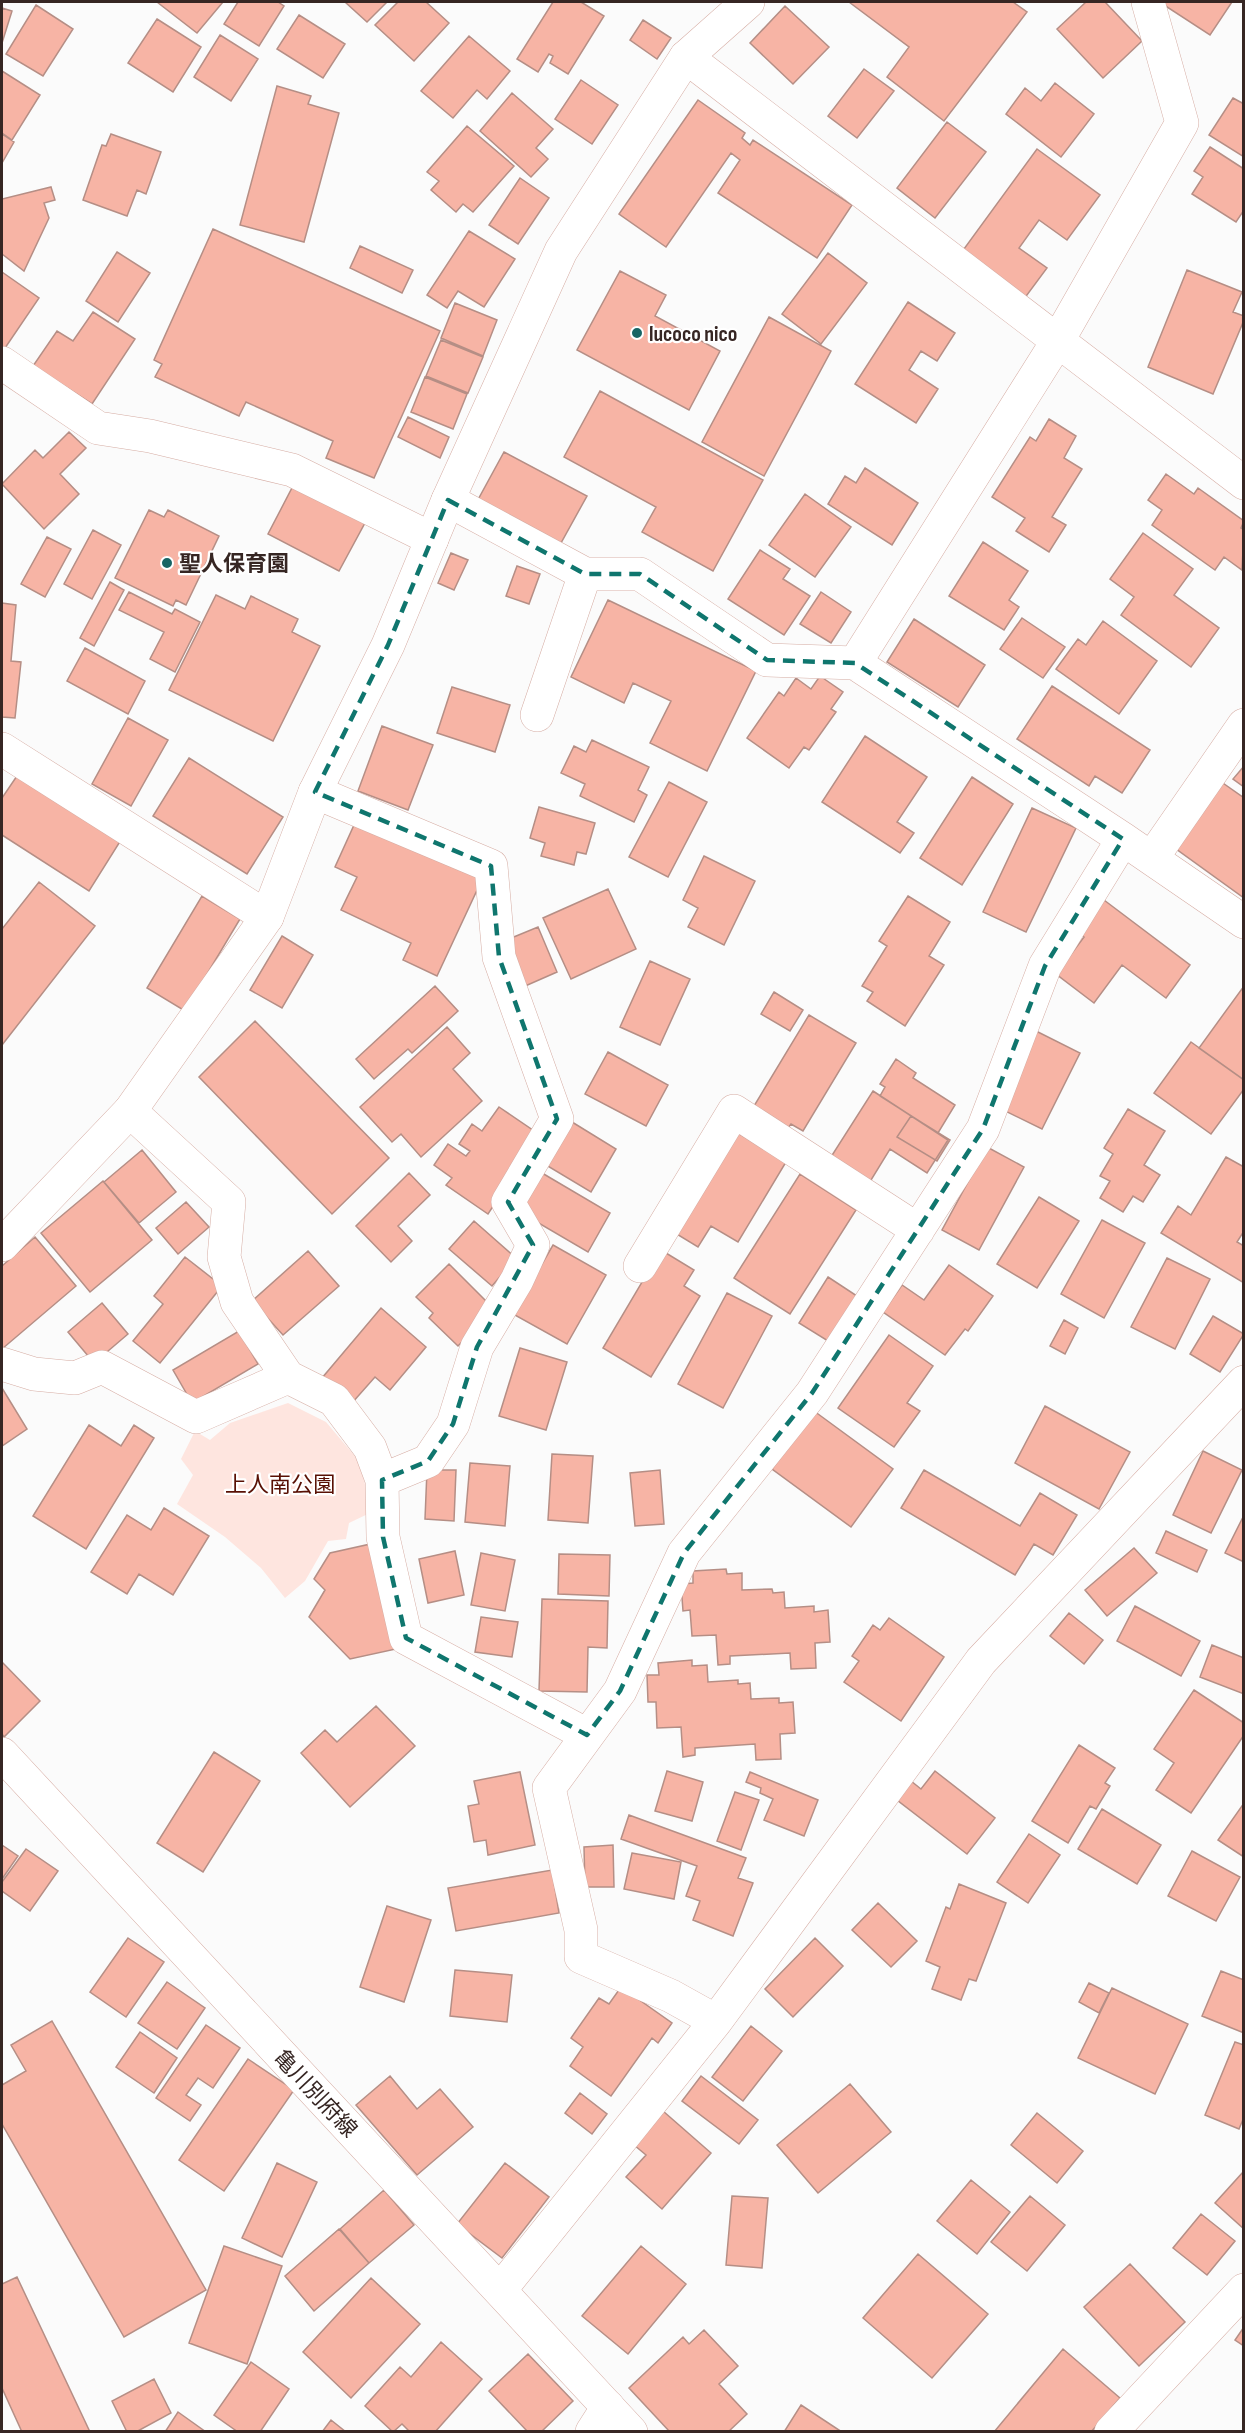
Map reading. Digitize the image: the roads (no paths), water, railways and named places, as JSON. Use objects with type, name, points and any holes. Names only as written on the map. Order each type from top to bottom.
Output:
[{"type":"street","points":[[2,1245],[130,1111],[267,917],[315,792],[388,645],[448,500],[561,251],[686,57],[748,2]]},
{"type":"street","points":[[855,663],[1057,342],[1182,123],[1148,2]]},
{"type":"street","points":[[686,57],[1244,483]]},
{"type":"street","points":[[2,363],[98,428],[150,436],[292,470],[432,539]]},
{"type":"street","points":[[448,500],[585,574],[640,574],[767,660],[855,663],[1152,858],[1244,922]]},
{"type":"street","points":[[537,715],[585,574]]},
{"type":"street","points":[[1152,858],[1244,725]]},
{"type":"street","points":[[2,749],[267,917]]},
{"type":"street","points":[[315,792],[491,866],[499,957],[556,1119],[508,1202],[533,1245],[517,1280],[477,1347],[453,1424],[428,1461],[382,1480]]},
{"type":"street","points":[[716,2021],[671,1996],[581,1957],[581,1930],[549,1788],[620,1691],[684,1553],[812,1393],[983,1129],[1045,966],[1123,839]]},
{"type":"street","points":[[130,1111],[229,1202],[224,1257],[237,1302],[288,1377],[334,1400],[370,1448],[382,1480],[383,1537],[406,1638],[587,1736]]},
{"type":"street","points":[[640,1266],[734,1111],[918,1230]]},
{"type":"street","points":[[2,1364],[34,1374],[75,1378],[102,1367],[196,1417],[288,1377]]},
{"type":"street","points":[[500,2290],[716,2021],[981,1661],[1244,1382]]},
{"type":"street","name":"亀川別府線","points":[[2,1754],[500,2290],[600,2420],[631,2432]]},
{"type":"street","points":[[1111,2432],[1244,2290]]},
{"type":"place","name":"lucoco nico","points":[[637,333]]},
{"type":"place","name":"聖人保育園","points":[[167,563]]},
{"type":"park label","name":"上人南公園","points":[[280,1484]]}]
